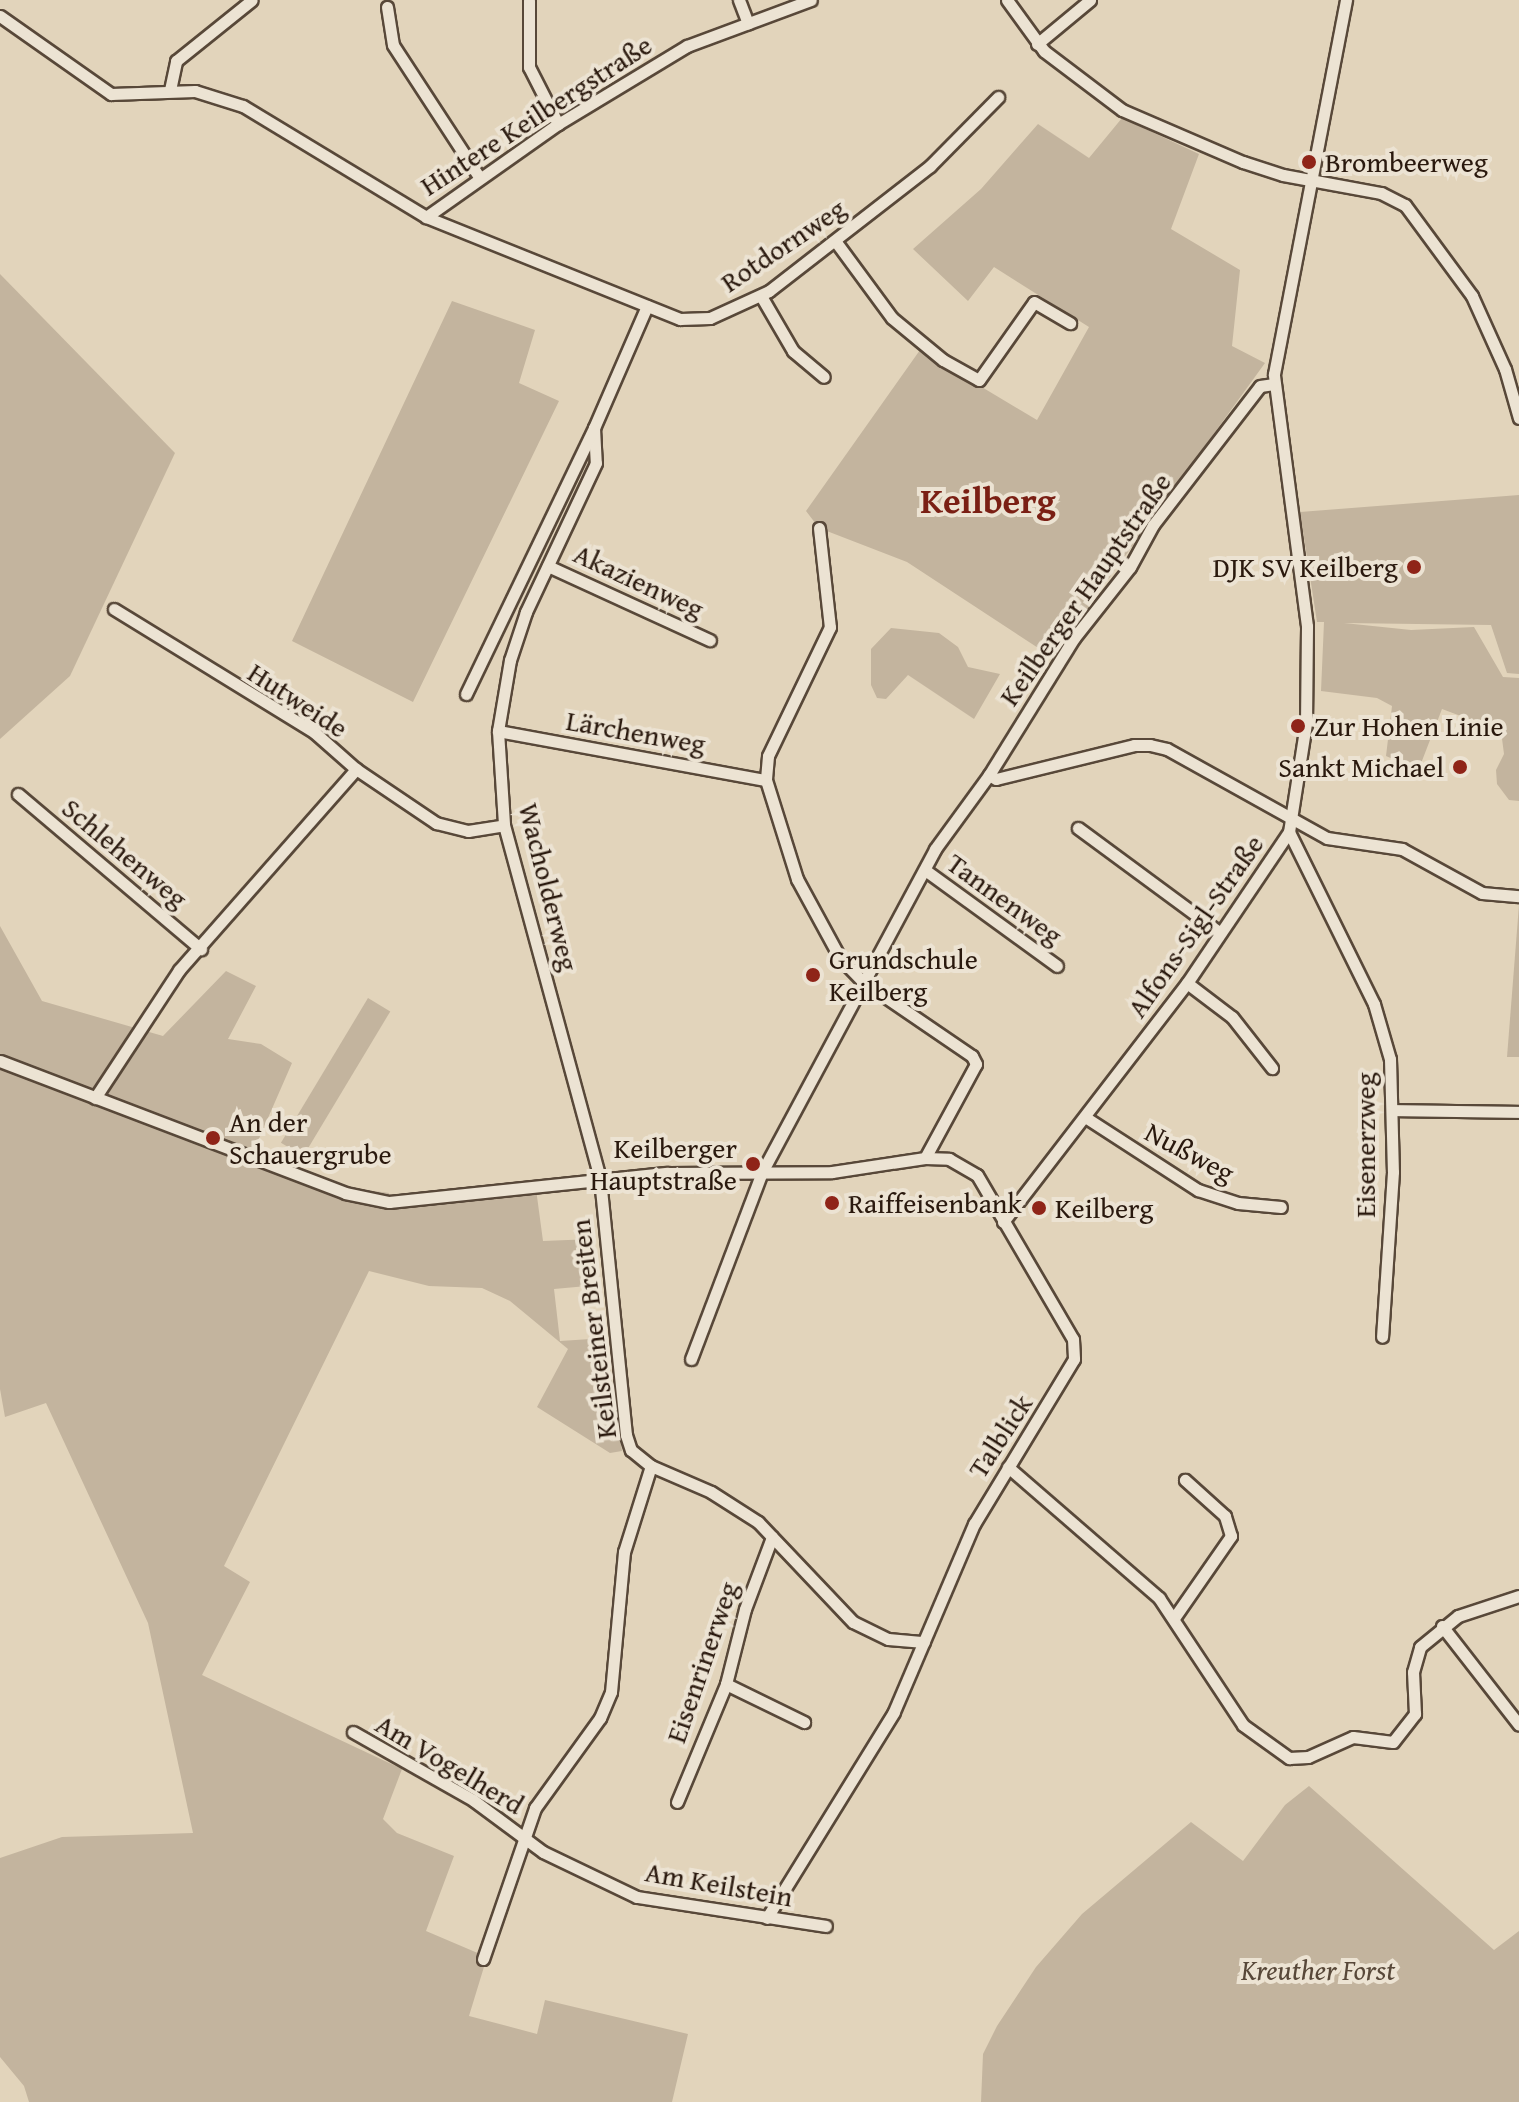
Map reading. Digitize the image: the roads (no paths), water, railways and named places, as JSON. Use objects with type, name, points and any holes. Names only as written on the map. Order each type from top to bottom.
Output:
[{"type":"street","points":[[170,90],[176,61],[252,0]]},
{"type":"street","points":[[529,0],[529,67],[558,124]]},
{"type":"street","points":[[739,0],[748,23]]},
{"type":"street","name":"Hintere Keilbergstraße","points":[[0,16],[111,94],[195,91],[243,106],[426,217],[558,124],[687,46],[811,0]]},
{"type":"street","points":[[1007,0],[1037,44],[1122,110],[1243,162],[1381,193],[1405,205],[1472,296],[1505,369],[1519,418]]},
{"type":"street","points":[[1037,44],[1090,0]]},
{"type":"street","points":[[1274,379],[1346,0]]},
{"type":"street","points":[[387,7],[393,45],[479,177]]},
{"type":"street","name":"Rotdornweg","points":[[426,217],[680,319],[710,318],[761,296],[836,242],[930,166],[998,97]]},
{"type":"street","points":[[836,242],[892,318],[943,360],[979,380],[1034,302],[1070,323]]},
{"type":"street","points":[[761,296],[793,351],[824,377]]},
{"type":"street","name":"Wacholderweg","points":[[466,694],[594,428],[647,306]]},
{"type":"street","name":"Keilberger Hauptstraße","points":[[691,1359],[762,1172],[862,981],[925,870],[989,775],[1074,638],[1130,567],[1162,514],[1260,386],[1274,379]]},
{"type":"street","name":"Alfons-Sigl-Straße","points":[[1003,1222],[1187,983],[1289,832],[1306,723],[1307,626],[1274,379]]},
{"type":"street","name":"Wacholderweg","points":[[594,428],[596,463],[548,566],[510,660],[498,731],[504,825],[600,1179]]},
{"type":"street","points":[[819,528],[830,627],[768,756],[766,780],[797,879],[840,958],[862,981],[972,1056],[976,1064],[925,1158]]},
{"type":"street","name":"Akazienweg","points":[[548,566],[710,640]]},
{"type":"street","name":"Hutweide","points":[[114,609],[314,732],[356,769],[436,823],[468,831],[504,825]]},
{"type":"street","name":"Lärchenweg","points":[[498,731],[766,780]]},
{"type":"street","points":[[989,775],[996,779],[1134,745],[1150,745],[1167,749],[1327,838],[1402,849],[1482,893],[1519,896]]},
{"type":"street","points":[[95,1098],[150,1010],[356,769]]},
{"type":"street","name":"Schlehenweg","points":[[18,794],[201,949]]},
{"type":"street","points":[[1078,828],[1219,932]]},
{"type":"street","name":"Eisenerzweg","points":[[1289,832],[1374,1004],[1390,1059],[1393,1110],[1382,1337]]},
{"type":"street","name":"Tannenweg","points":[[925,870],[1057,966]]},
{"type":"street","points":[[1187,983],[1232,1017],[1272,1068]]},
{"type":"street","name":"Talblick","points":[[0,1061],[345,1193],[389,1202],[694,1171],[832,1172],[925,1158],[964,1164],[977,1175],[1074,1347],[1066,1379],[1008,1467],[962,1548],[924,1642],[872,1753],[767,1918]]},
{"type":"street","points":[[1393,1110],[1519,1112]]},
{"type":"street","name":"Nußweg","points":[[1085,1117],[1198,1190],[1238,1203],[1281,1207]]},
{"type":"street","name":"Keilsteiner Breiten","points":[[600,1179],[626,1435],[631,1450],[651,1466],[739,1508],[772,1537],[853,1622],[888,1639],[924,1642]]},
{"type":"street","points":[[483,1959],[522,1837],[535,1808],[600,1718],[611,1692],[624,1552],[651,1466]]},
{"type":"street","points":[[1008,1467],[1159,1598],[1243,1725],[1289,1758],[1301,1759],[1353,1737],[1393,1742],[1409,1728],[1415,1714],[1415,1659],[1420,1647],[1442,1626],[1519,1596]]},
{"type":"street","points":[[1174,1618],[1231,1536],[1225,1516],[1185,1480]]},
{"type":"street","name":"Eisenrinerweg","points":[[677,1802],[726,1684],[745,1609],[772,1537]]},
{"type":"street","points":[[1442,1626],[1519,1725]]},
{"type":"street","points":[[726,1684],[804,1722]]},
{"type":"street","name":"Am Vogelherd","points":[[353,1732],[473,1800],[522,1837]]},
{"type":"street","name":"Am Keilstein","points":[[522,1837],[543,1852],[637,1897],[826,1926]]},
{"type":"place","name":"Brombeerweg","points":[[1309,162]]},
{"type":"place","name":"DJK SV Keilberg","points":[[1414,567]]},
{"type":"place","name":"Zur Hohen Linie","points":[[1298,726]]},
{"type":"place","name":"Sankt Michael","points":[[1460,767]]},
{"type":"place","name":"Grundschule Keilberg","points":[[813,975]]},
{"type":"place","name":"An der Schauergrube","points":[[213,1138]]},
{"type":"place","name":"Keilberger Hauptstraße","points":[[753,1164]]},
{"type":"place","name":"Raiffeisenbank","points":[[832,1203]]},
{"type":"place","name":"Keilberg","points":[[1039,1208]]},
{"type":"district","name":"Keilberg","points":[[988,500]]},
{"type":"park label","name":"Kreuther Forst","points":[[1318,1970]]}]
